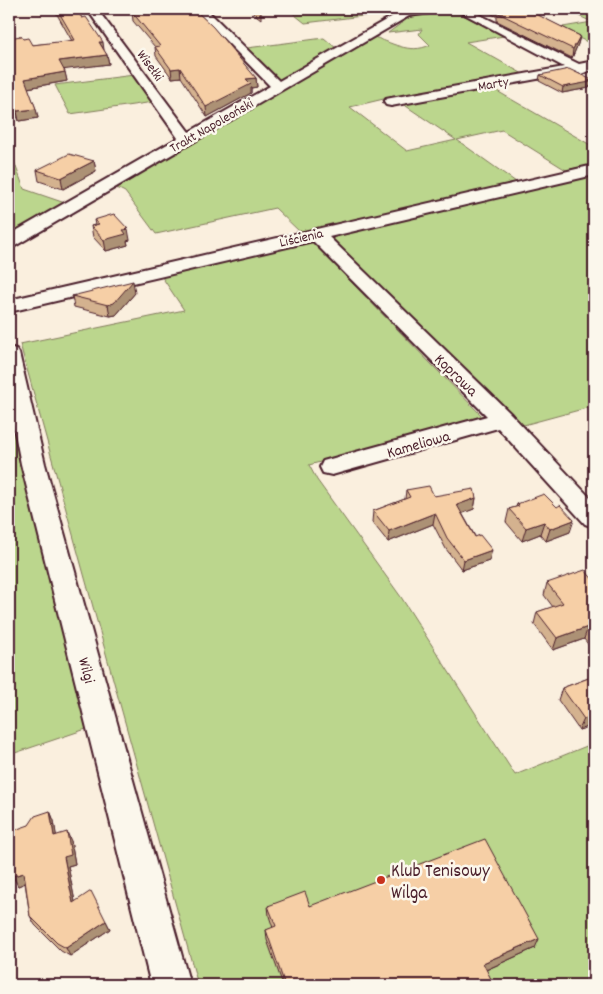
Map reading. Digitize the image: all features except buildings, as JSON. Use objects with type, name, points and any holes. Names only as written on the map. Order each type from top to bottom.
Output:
[{"type":"street","name":"Wisełki","points":[[92,9],[186,139]]},
{"type":"street","points":[[200,9],[278,87]]},
{"type":"street","points":[[389,9],[407,13],[437,9]]},
{"type":"street","points":[[460,9],[594,77]]},
{"type":"street","name":"Trakt Napoleoński","points":[[9,242],[313,65],[407,13]]},
{"type":"street","name":"Marty","points":[[392,102],[594,65]]},
{"type":"street","name":"Liścienia","points":[[9,306],[594,170]]},
{"type":"street","name":"Koprowa","points":[[316,234],[503,419],[594,518]]},
{"type":"street","name":"Wilgi","points":[[9,353],[33,464],[171,985]]},
{"type":"street","name":"Kameliowa","points":[[332,467],[503,419]]},
{"type":"green space","points":[[311,9],[381,9],[387,13],[305,23],[290,11]]},
{"type":"green space","points":[[451,9],[504,36],[466,42],[523,74],[392,97],[350,107],[407,151],[456,140],[403,104],[490,87],[594,147],[594,164],[566,170],[502,130],[457,140],[516,182],[301,233],[275,208],[156,234],[125,192],[115,187],[285,86],[247,48],[324,38],[336,48],[314,61],[371,36],[407,48],[422,48],[430,45],[419,34],[422,29],[388,33],[414,14]]},
{"type":"green space","points":[[564,9],[594,9],[594,45],[557,28],[592,22]]},
{"type":"green space","points":[[134,75],[154,102],[70,114],[55,85]]},
{"type":"green space","points":[[9,156],[12,156],[24,189],[65,203],[9,234]]},
{"type":"green space","points":[[594,175],[594,406],[520,426],[329,237]]},
{"type":"green space","points":[[311,241],[484,418],[309,465],[317,480],[401,597],[515,775],[594,743],[594,985],[198,985],[20,344],[184,310],[162,277]]},
{"type":"green space","points":[[9,402],[89,728],[9,755]]},
{"type":"place","name":"Klub Tenisowy Wilga","points":[[381,880]]}]
